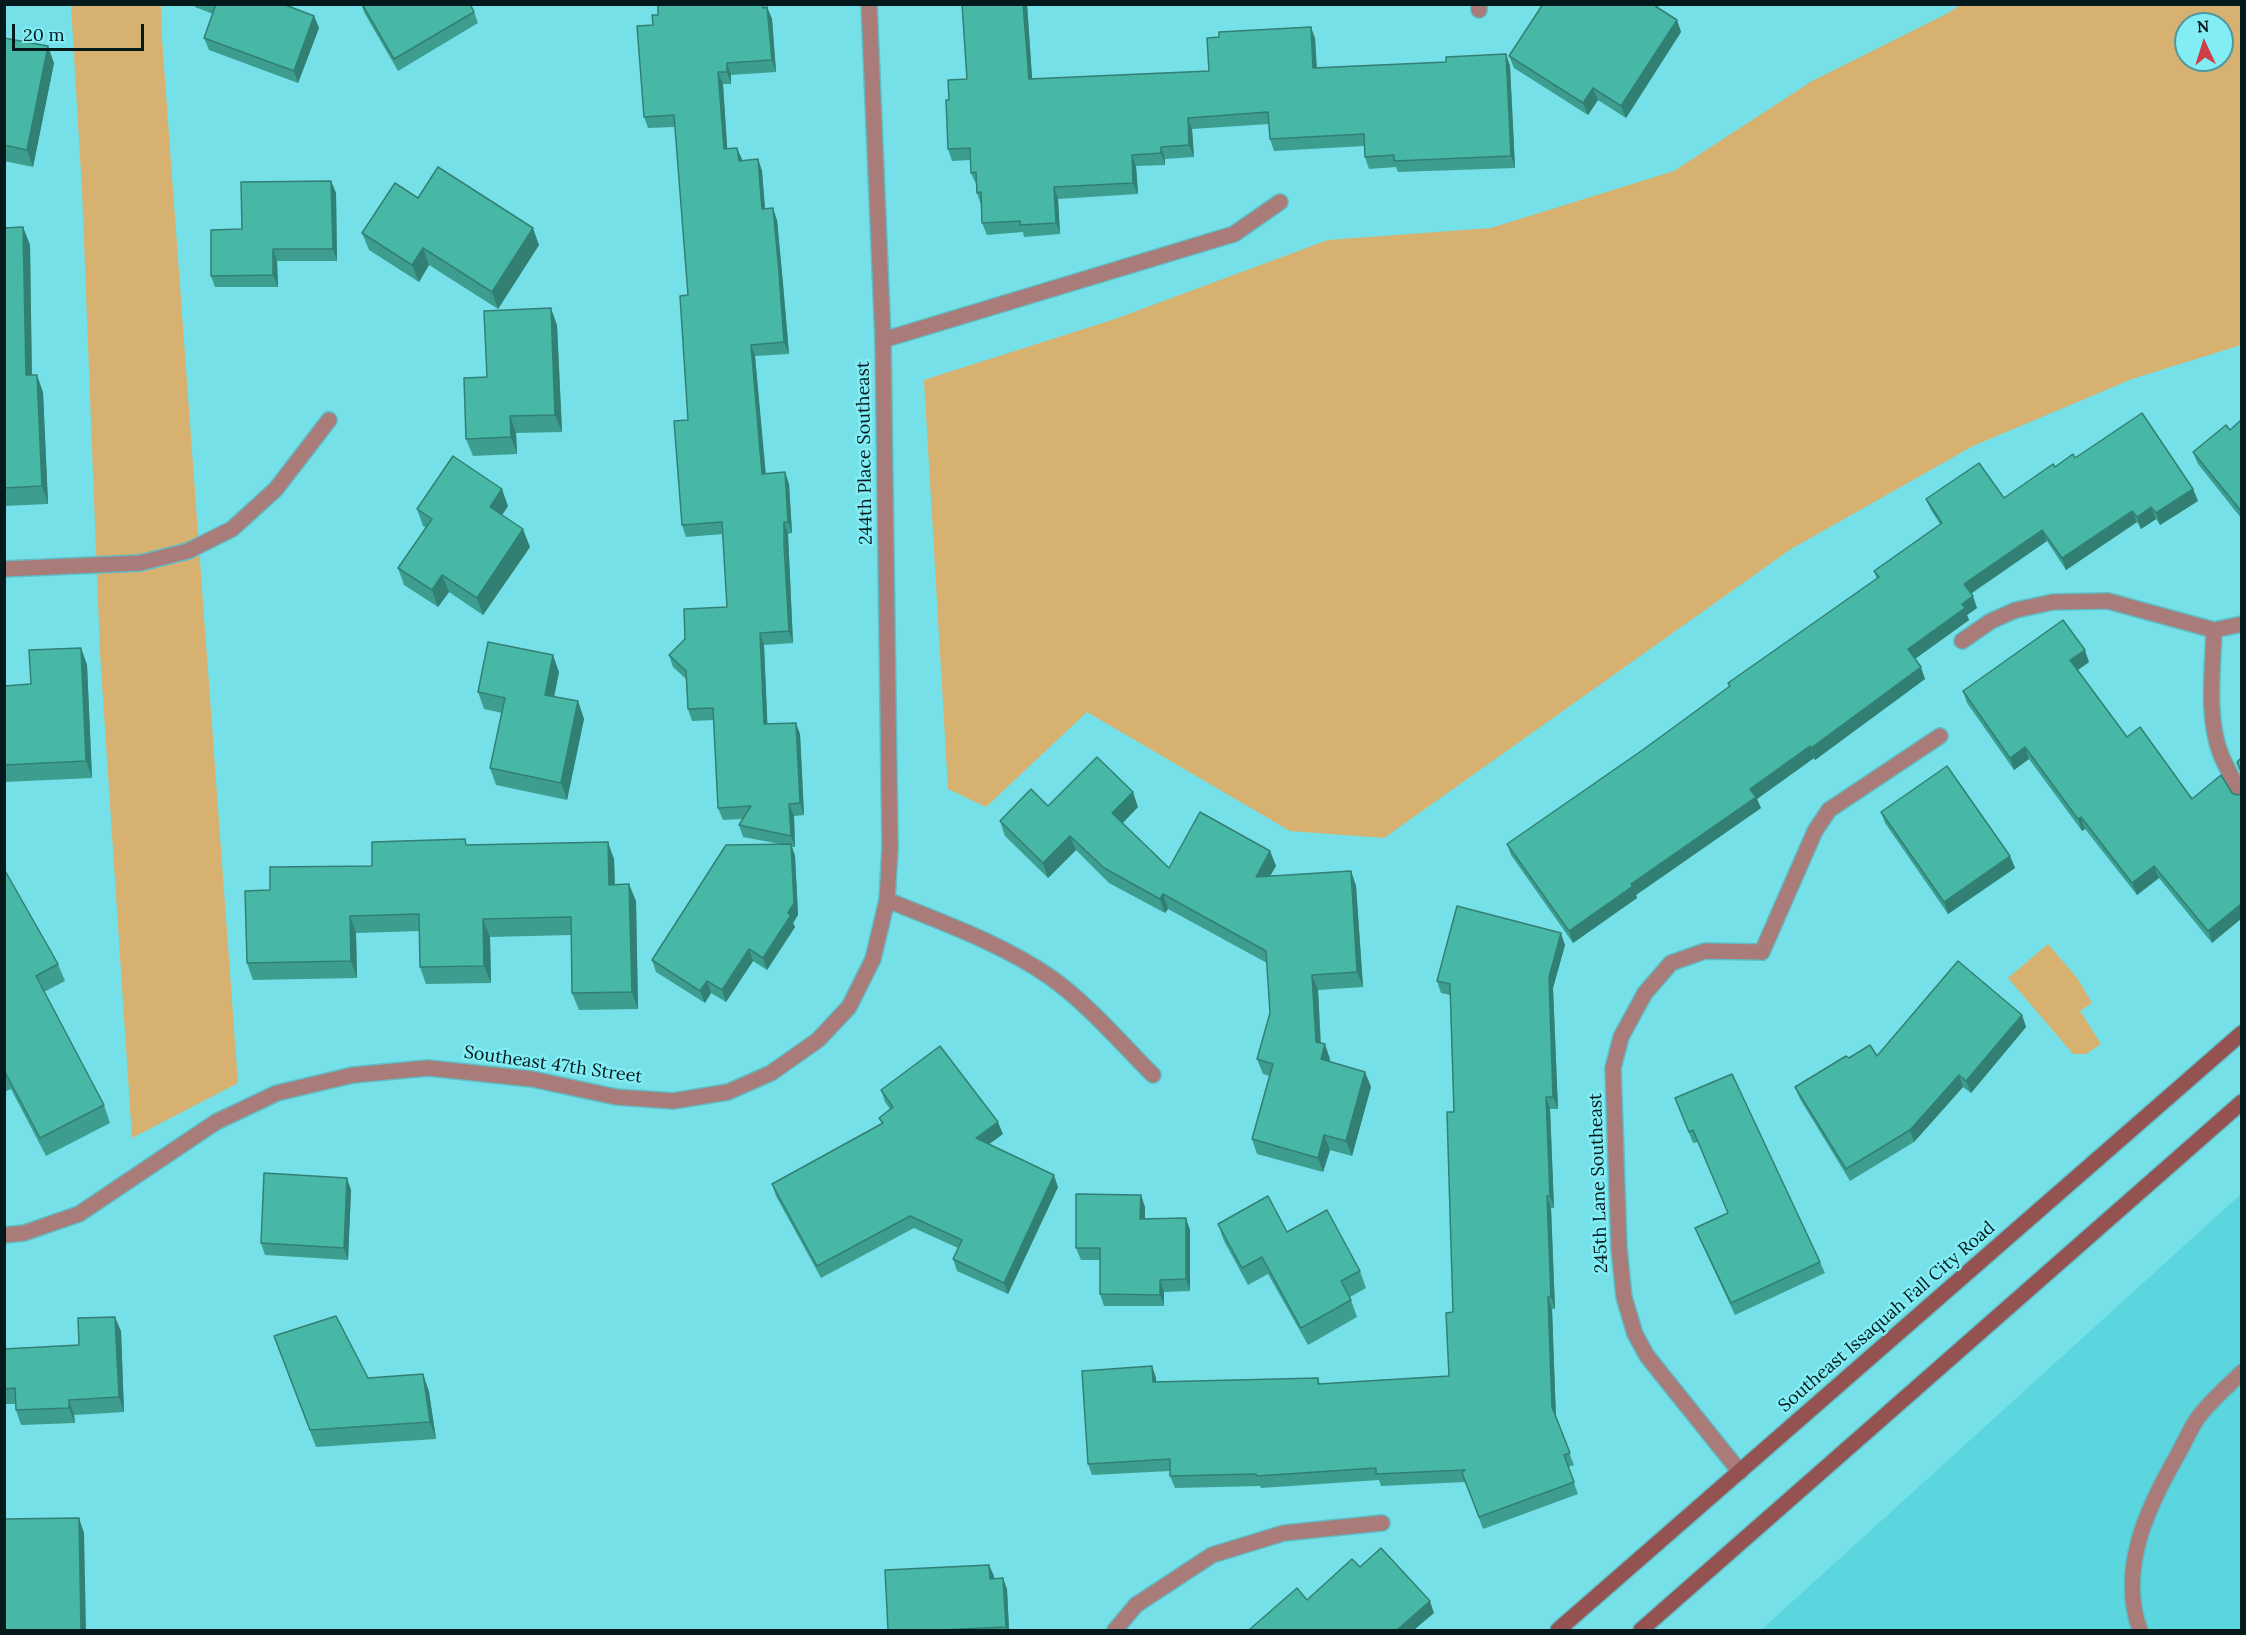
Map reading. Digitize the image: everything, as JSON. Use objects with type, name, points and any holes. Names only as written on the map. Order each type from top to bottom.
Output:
[{"type":"street","name":"244th Place Southeast","points":[[869,4],[883,340],[890,848],[887,900]]},
{"type":"street","points":[[883,340],[1234,234],[1280,202]]},
{"type":"street","points":[[4,569],[140,563],[188,551],[232,529],[276,489],[329,420]]},
{"type":"street","points":[[1962,641],[1990,621],[2016,610],[2053,602],[2108,601],[2214,630],[2241,624]]},
{"type":"street","points":[[2214,630],[2212,680],[2214,722],[2220,753],[2241,797]]},
{"type":"street","name":"245th Lane Southeast","points":[[1740,1472],[1647,1356],[1635,1334],[1624,1297],[1619,1248],[1613,1068],[1621,1037],[1645,993],[1671,963],[1705,951],[1762,952],[1815,831],[1829,810],[1940,736]]},
{"type":"street","points":[[887,900],[984,940],[1049,976],[1075,997],[1153,1075]]},
{"type":"street","name":"Southeast 47th Street","points":[[4,1235],[24,1233],[79,1214],[216,1122],[277,1093],[353,1075],[428,1068],[532,1079],[616,1097],[673,1101],[728,1092],[771,1073],[818,1040],[849,1007],[873,959],[887,900]]},
{"type":"street","name":"Southeast Issaquah Fall City Road","points":[[1558,1630],[2241,1033]]},
{"type":"street","points":[[1641,1630],[2241,1102]]},
{"type":"street","points":[[2140,1630],[2135,1618],[2132,1575],[2139,1536],[2157,1491],[2198,1419],[2241,1372]]},
{"type":"street","points":[[1115,1630],[1136,1605],[1212,1554],[1284,1533],[1382,1523]]},
{"type":"shaded area","points":[[71,5],[161,5],[238,1083],[132,1138],[100,653],[82,191]]},
{"type":"shaded area","points":[[1960,5],[2241,5],[2241,345],[2132,379],[1973,446],[1791,549],[1384,838],[1290,831],[1087,712],[986,807],[948,789],[924,380],[1115,319],[1328,240],[1491,228],[1674,171],[1812,81]]},
{"type":"shaded area","points":[[2048,944],[2077,978],[2092,1003],[2080,1011],[2101,1044],[2086,1054],[2073,1054],[2008,978]]},
{"type":"shaded area","points":[[2241,1194],[2241,1630],[1761,1630]]},
{"type":"building","points":[[216,4],[283,4],[314,16],[294,71],[204,38]]},
{"type":"building","points":[[362,4],[470,4],[474,12],[394,59]]},
{"type":"building","points":[[658,4],[763,4],[763,8],[767,7],[772,60],[727,63],[727,72],[718,72],[724,149],[737,148],[739,161],[758,159],[762,209],[773,208],[784,342],[751,345],[762,474],[785,472],[788,522],[784,522],[784,545],[789,631],[760,633],[764,724],[796,723],[800,803],[789,804],[791,836],[739,825],[751,806],[718,808],[713,708],[688,709],[686,671],[669,655],[685,639],[684,609],[727,607],[722,522],[682,525],[674,421],[688,420],[680,296],[688,295],[674,115],[644,117],[637,26],[653,25],[652,15],[658,15]]},
{"type":"building","points":[[962,4],[1023,4],[1029,79],[1209,71],[1207,38],[1219,37],[1219,32],[1311,27],[1313,68],[1446,62],[1446,57],[1506,54],[1511,156],[1394,161],[1394,155],[1365,157],[1364,134],[1270,139],[1268,112],[1188,118],[1189,145],[1161,147],[1161,153],[1132,155],[1133,183],[1054,187],[1056,223],[1020,225],[1020,221],[982,223],[981,192],[977,193],[976,172],[971,173],[970,148],[948,149],[946,100],[949,100],[948,80],[967,79]]},
{"type":"building","points":[[1543,4],[1655,4],[1677,20],[1621,106],[1593,88],[1583,103],[1509,56]]},
{"type":"building","points":[[4,38],[48,46],[27,150],[4,145]]},
{"type":"building","points":[[438,167],[533,228],[492,292],[423,248],[412,265],[362,233],[395,183],[418,198]]},
{"type":"building","points":[[331,181],[333,249],[273,249],[273,275],[211,276],[211,230],[242,229],[241,182]]},
{"type":"building","points":[[23,227],[26,375],[37,375],[42,486],[4,488],[4,228]]},
{"type":"building","points":[[551,308],[555,415],[510,416],[511,437],[466,439],[464,378],[487,377],[484,311]]},
{"type":"building","points":[[2142,413],[2193,489],[2156,513],[2151,507],[2137,517],[2132,511],[2062,558],[2042,530],[1964,584],[1973,596],[1962,604],[1965,608],[1908,649],[1921,667],[1811,748],[1810,746],[1750,789],[1756,797],[1631,884],[1633,886],[1569,931],[1507,844],[1644,749],[1730,686],[1728,683],[1879,577],[1874,571],[1942,523],[1926,499],[1979,463],[2004,498],[2053,464],[2055,467],[2073,454],[2075,458]]},
{"type":"building","points":[[2241,420],[2241,511],[2193,452],[2226,425],[2230,430]]},
{"type":"building","points":[[453,456],[502,489],[490,507],[523,529],[477,598],[442,575],[432,590],[398,568],[432,519],[417,509]]},
{"type":"building","points":[[2063,620],[2085,650],[2070,660],[2127,737],[2140,727],[2192,799],[2221,775],[2232,793],[2241,794],[2241,904],[2208,931],[2154,866],[2132,883],[2081,817],[2078,819],[2025,747],[2010,758],[1963,691]]},
{"type":"building","points":[[488,642],[553,655],[545,695],[578,701],[561,783],[490,768],[505,698],[478,692]]},
{"type":"building","points":[[81,648],[86,761],[4,765],[4,686],[31,684],[29,650]]},
{"type":"building","points":[[1097,757],[1133,792],[1112,813],[1169,868],[1200,812],[1270,851],[1256,877],[1351,871],[1357,972],[1312,975],[1316,1042],[1325,1044],[1321,1059],[1365,1072],[1346,1141],[1324,1135],[1318,1158],[1252,1139],[1273,1064],[1257,1059],[1270,1013],[1266,951],[1163,894],[1160,899],[1104,868],[1070,836],[1043,863],[1000,821],[1031,789],[1048,806]]},
{"type":"building","points":[[2241,758],[2241,772],[2237,762]]},
{"type":"building","points":[[1947,766],[2010,856],[1944,902],[1881,812]]},
{"type":"building","points":[[465,839],[466,845],[608,842],[609,885],[629,884],[632,992],[572,993],[571,917],[483,919],[484,966],[420,967],[419,914],[350,916],[351,961],[247,963],[245,891],[270,890],[270,867],[372,866],[372,842]]},
{"type":"building","points":[[791,844],[794,903],[788,913],[791,915],[763,958],[749,949],[722,990],[707,981],[700,991],[652,960],[726,845]]},
{"type":"building","points":[[4,869],[58,964],[36,976],[104,1105],[40,1138],[4,1072]]},
{"type":"building","points":[[1457,906],[1561,933],[1549,977],[1553,1097],[1546,1097],[1550,1196],[1547,1196],[1551,1297],[1548,1297],[1552,1407],[1570,1453],[1564,1455],[1574,1482],[1479,1517],[1462,1473],[1465,1470],[1376,1474],[1376,1468],[1257,1476],[1256,1474],[1170,1476],[1170,1459],[1088,1464],[1082,1371],[1152,1366],[1153,1382],[1318,1378],[1318,1384],[1449,1376],[1446,1313],[1453,1312],[1447,1112],[1454,1112],[1450,984],[1437,981]]},
{"type":"building","points":[[1958,961],[2022,1015],[1966,1081],[1959,1075],[1910,1130],[1846,1169],[1795,1087],[1846,1056],[1849,1058],[1870,1045],[1877,1056]]},
{"type":"building","points":[[940,1046],[998,1122],[976,1138],[1054,1175],[1004,1283],[953,1259],[962,1240],[910,1216],[817,1266],[772,1184],[883,1123],[879,1118],[893,1107],[881,1090]]},
{"type":"building","points":[[1732,1074],[1820,1262],[1731,1303],[1695,1228],[1728,1213],[1693,1130],[1689,1132],[1675,1098]]},
{"type":"building","points":[[264,1173],[347,1178],[344,1248],[261,1243]]},
{"type":"building","points":[[1076,1194],[1141,1195],[1140,1219],[1186,1218],[1186,1279],[1160,1280],[1160,1295],[1100,1294],[1100,1248],[1076,1248]]},
{"type":"building","points":[[1268,1196],[1287,1232],[1327,1210],[1360,1271],[1341,1281],[1351,1300],[1301,1328],[1262,1257],[1242,1268],[1218,1224]]},
{"type":"building","points":[[336,1316],[368,1378],[423,1374],[430,1422],[310,1430],[274,1336]]},
{"type":"building","points":[[115,1317],[119,1397],[69,1400],[69,1408],[16,1410],[15,1388],[4,1389],[4,1349],[79,1345],[78,1318]]},
{"type":"building","points":[[79,1518],[81,1630],[4,1630],[4,1519]]},
{"type":"building","points":[[1381,1548],[1430,1601],[1397,1630],[1249,1630],[1297,1588],[1307,1600],[1352,1559],[1360,1567]]},
{"type":"building","points":[[989,1565],[990,1579],[1003,1578],[1006,1627],[888,1630],[885,1570]]}]
